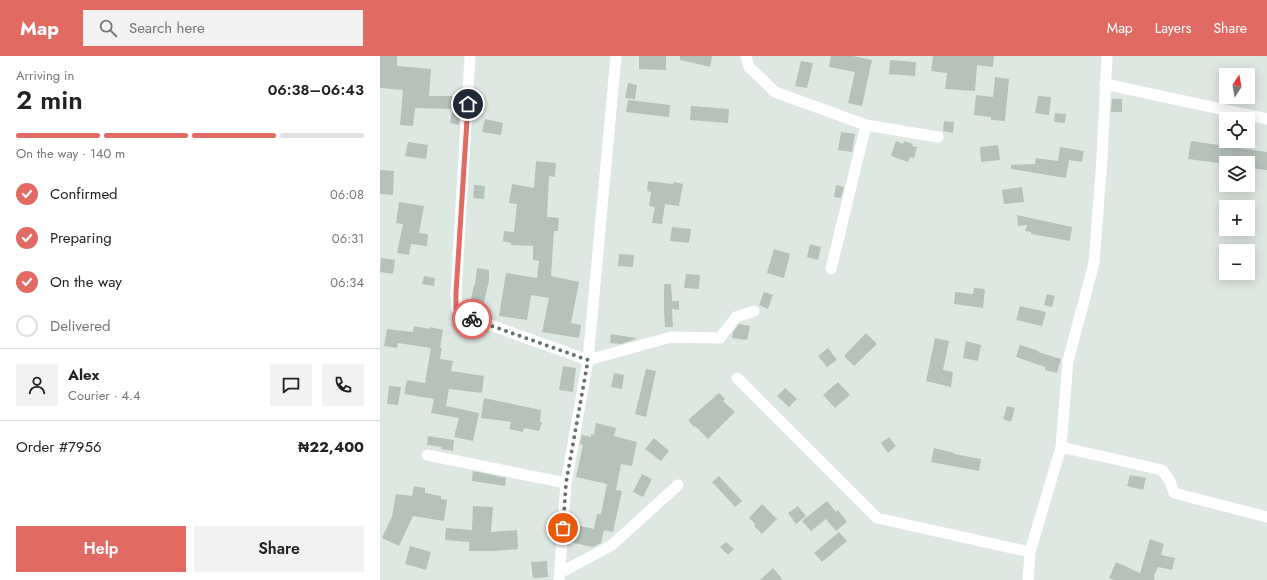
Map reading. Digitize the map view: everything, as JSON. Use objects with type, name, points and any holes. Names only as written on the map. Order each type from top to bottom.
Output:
[{"type":"street","points":[[470,56],[456,309],[465,316],[588,360],[671,337],[720,338],[736,317],[754,311]]},
{"type":"street","points":[[559,576],[566,483],[588,360],[616,56]]},
{"type":"street","points":[[746,56],[749,67],[775,92],[866,125],[938,137]]},
{"type":"street","points":[[1028,580],[1030,552],[1061,447],[1068,361],[1094,263],[1102,158],[1107,56]]},
{"type":"street","points":[[1105,84],[1267,119]]},
{"type":"street","points":[[831,269],[866,125]]},
{"type":"street","points":[[737,378],[877,518],[1030,552]]},
{"type":"street","points":[[1061,447],[1162,470],[1170,481],[1174,493],[1267,517]]},
{"type":"street","points":[[427,455],[566,483]]},
{"type":"street","points":[[559,576],[612,545],[678,485]]},
{"type":"building","points":[[380,56],[397,56],[397,66],[431,69],[429,96],[454,96],[454,109],[415,108],[413,126],[400,125],[403,90],[380,88]]},
{"type":"building","points":[[639,56],[666,56],[666,70],[639,69]]},
{"type":"building","points":[[680,56],[712,56],[710,67],[680,60]]},
{"type":"building","points":[[831,56],[853,56],[872,60],[862,106],[848,103],[855,72],[829,67]]},
{"type":"building","points":[[933,56],[994,56],[993,67],[977,65],[975,91],[945,89],[947,73],[931,71]]},
{"type":"building","points":[[890,60],[916,62],[915,76],[889,74]]},
{"type":"building","points":[[801,61],[813,63],[807,88],[795,86]]},
{"type":"building","points":[[995,77],[1009,79],[1005,121],[991,120],[991,117],[974,115],[976,95],[993,97]]},
{"type":"building","points":[[628,83],[637,85],[635,99],[625,98]]},
{"type":"building","points":[[1038,96],[1051,97],[1049,115],[1035,113]]},
{"type":"building","points":[[1112,99],[1122,99],[1122,112],[1111,112]]},
{"type":"building","points":[[628,100],[670,105],[669,117],[626,112]]},
{"type":"building","points":[[691,106],[729,109],[728,123],[690,120]]},
{"type":"building","points":[[452,111],[460,113],[459,125],[450,123]]},
{"type":"building","points":[[1055,113],[1066,114],[1065,123],[1054,122]]},
{"type":"building","points":[[485,119],[503,123],[501,135],[482,132]]},
{"type":"building","points":[[944,121],[954,122],[953,133],[943,131]]},
{"type":"building","points":[[841,132],[855,134],[852,152],[838,150]]},
{"type":"building","points":[[896,141],[903,144],[904,141],[917,147],[914,158],[910,157],[908,162],[891,156]]},
{"type":"building","points":[[1191,141],[1219,145],[1219,148],[1239,148],[1267,152],[1267,170],[1255,169],[1255,156],[1219,156],[1219,163],[1188,159]]},
{"type":"building","points":[[408,142],[428,145],[426,159],[405,156]]},
{"type":"building","points":[[998,145],[1000,160],[981,162],[980,147]]},
{"type":"building","points":[[1060,147],[1084,151],[1082,162],[1069,160],[1066,178],[1011,169],[1011,165],[1035,164],[1036,158],[1058,161]]},
{"type":"building","points":[[536,161],[556,163],[555,177],[549,176],[547,217],[559,218],[558,231],[554,231],[551,276],[579,282],[571,323],[581,325],[579,338],[542,332],[549,298],[531,295],[527,320],[499,316],[506,273],[537,278],[539,261],[533,260],[533,246],[511,245],[511,243],[503,241],[504,231],[514,232],[517,204],[509,203],[512,184],[534,188]]},
{"type":"building","points":[[380,170],[394,171],[393,195],[380,194]]},
{"type":"building","points":[[648,181],[673,184],[674,182],[683,184],[679,206],[665,204],[662,224],[652,223],[655,207],[649,206],[651,192],[647,191]]},
{"type":"building","points":[[474,185],[485,186],[484,199],[473,198]]},
{"type":"building","points":[[836,185],[844,187],[841,198],[834,197]]},
{"type":"building","points":[[1022,187],[1024,202],[1004,204],[1002,190]]},
{"type":"building","points":[[399,202],[424,206],[419,233],[428,234],[427,246],[411,244],[409,255],[397,253],[403,224],[396,223]]},
{"type":"building","points":[[1017,215],[1072,227],[1070,241],[1031,234],[1031,232],[1025,231],[1027,225],[1018,226]]},
{"type":"building","points":[[672,227],[691,229],[689,243],[670,241]]},
{"type":"building","points":[[810,244],[821,247],[818,260],[807,257]]},
{"type":"building","points":[[774,249],[790,254],[784,278],[767,273]]},
{"type":"building","points":[[619,254],[634,255],[633,267],[618,266]]},
{"type":"building","points":[[381,258],[395,260],[393,274],[380,272]]},
{"type":"building","points":[[477,268],[489,270],[489,281],[481,314],[473,312],[476,300],[471,299],[475,285]]},
{"type":"building","points":[[686,274],[700,275],[699,289],[684,288]]},
{"type":"building","points":[[424,276],[435,278],[434,286],[422,284]]},
{"type":"building","points":[[664,284],[671,284],[672,301],[679,301],[679,310],[672,309],[673,327],[665,327]]},
{"type":"building","points":[[974,288],[985,289],[983,308],[954,304],[955,292],[973,294]]},
{"type":"building","points":[[764,292],[773,295],[768,309],[759,305]]},
{"type":"building","points":[[1047,294],[1055,296],[1052,307],[1044,305]]},
{"type":"building","points":[[1020,306],[1046,312],[1042,326],[1016,320]]},
{"type":"building","points":[[739,324],[750,326],[747,340],[732,338],[733,332]]},
{"type":"building","points":[[414,326],[443,330],[440,359],[453,361],[451,371],[484,376],[482,393],[449,389],[446,406],[479,413],[473,441],[454,437],[459,418],[431,413],[434,399],[404,394],[407,380],[425,383],[431,348],[398,343],[397,348],[384,346],[387,329],[413,332]]},
{"type":"building","points":[[866,333],[877,344],[854,366],[844,356]]},
{"type":"building","points":[[611,334],[636,339],[621,344],[610,343]]},
{"type":"building","points":[[935,338],[949,341],[943,370],[953,372],[951,387],[926,381]]},
{"type":"building","points":[[966,341],[981,345],[978,361],[963,358]]},
{"type":"building","points":[[1020,345],[1061,359],[1057,373],[1045,370],[1045,367],[1016,357]]},
{"type":"building","points":[[828,348],[837,360],[827,367],[818,356]]},
{"type":"building","points":[[563,366],[576,368],[573,392],[559,390]]},
{"type":"building","points":[[646,369],[656,371],[646,417],[635,414]]},
{"type":"building","points":[[614,373],[624,375],[622,389],[611,387]]},
{"type":"building","points":[[838,382],[850,395],[835,408],[823,395]]},
{"type":"building","points":[[389,386],[401,387],[398,405],[387,404]]},
{"type":"building","points":[[785,388],[797,399],[789,407],[777,396]]},
{"type":"building","points":[[719,393],[725,399],[723,401],[735,412],[708,439],[688,420]]},
{"type":"building","points":[[484,398],[541,410],[540,422],[542,423],[539,431],[524,428],[523,432],[509,429],[511,422],[481,418]]},
{"type":"building","points":[[1007,406],[1015,408],[1011,422],[1003,419]]},
{"type":"building","points":[[596,423],[616,428],[614,436],[637,442],[632,466],[621,464],[616,490],[622,491],[613,532],[604,530],[601,543],[593,547],[569,542],[572,524],[594,529],[597,514],[601,514],[607,484],[576,477],[583,445],[580,444],[582,435],[591,437],[591,434],[594,435]]},
{"type":"building","points":[[428,436],[454,440],[453,451],[441,449],[442,447],[427,445]]},
{"type":"building","points":[[889,437],[896,446],[888,453],[881,443]]},
{"type":"building","points":[[654,438],[669,451],[661,461],[645,449]]},
{"type":"building","points":[[934,448],[954,454],[981,459],[979,471],[931,462]]},
{"type":"building","points":[[473,471],[506,478],[505,486],[472,481]]},
{"type":"building","points":[[642,474],[652,479],[643,497],[633,492]]},
{"type":"building","points":[[1130,475],[1146,478],[1143,490],[1127,486]]},
{"type":"building","points":[[719,476],[742,501],[735,507],[712,482]]},
{"type":"building","points":[[414,486],[425,488],[425,493],[441,496],[441,499],[447,500],[444,521],[413,516],[399,546],[382,538],[392,516],[396,494],[412,496]]},
{"type":"building","points":[[827,501],[836,512],[838,510],[847,522],[836,531],[826,519],[811,531],[802,521]]},
{"type":"building","points":[[762,504],[777,519],[762,534],[749,518]]},
{"type":"building","points":[[473,506],[493,507],[491,532],[517,530],[518,549],[469,551],[469,542],[445,540],[446,528],[472,530]]},
{"type":"building","points":[[798,506],[806,516],[796,524],[788,513]]},
{"type":"building","points":[[839,532],[847,541],[822,562],[814,553]]},
{"type":"building","points":[[1150,539],[1164,544],[1161,555],[1175,558],[1172,570],[1158,567],[1154,576],[1155,580],[1114,580],[1109,578],[1116,562],[1140,573]]},
{"type":"building","points":[[726,542],[734,549],[728,555],[720,547]]},
{"type":"building","points":[[410,546],[431,552],[426,570],[405,564]]},
{"type":"building","points":[[547,561],[548,577],[533,578],[531,562]]},
{"type":"building","points":[[773,568],[783,580],[760,580]]},
{"type":"way so far","points":[[472,319],[588,360],[566,483],[563,528]]},
{"type":"route","points":[[468,104],[456,309],[472,319]]}]
